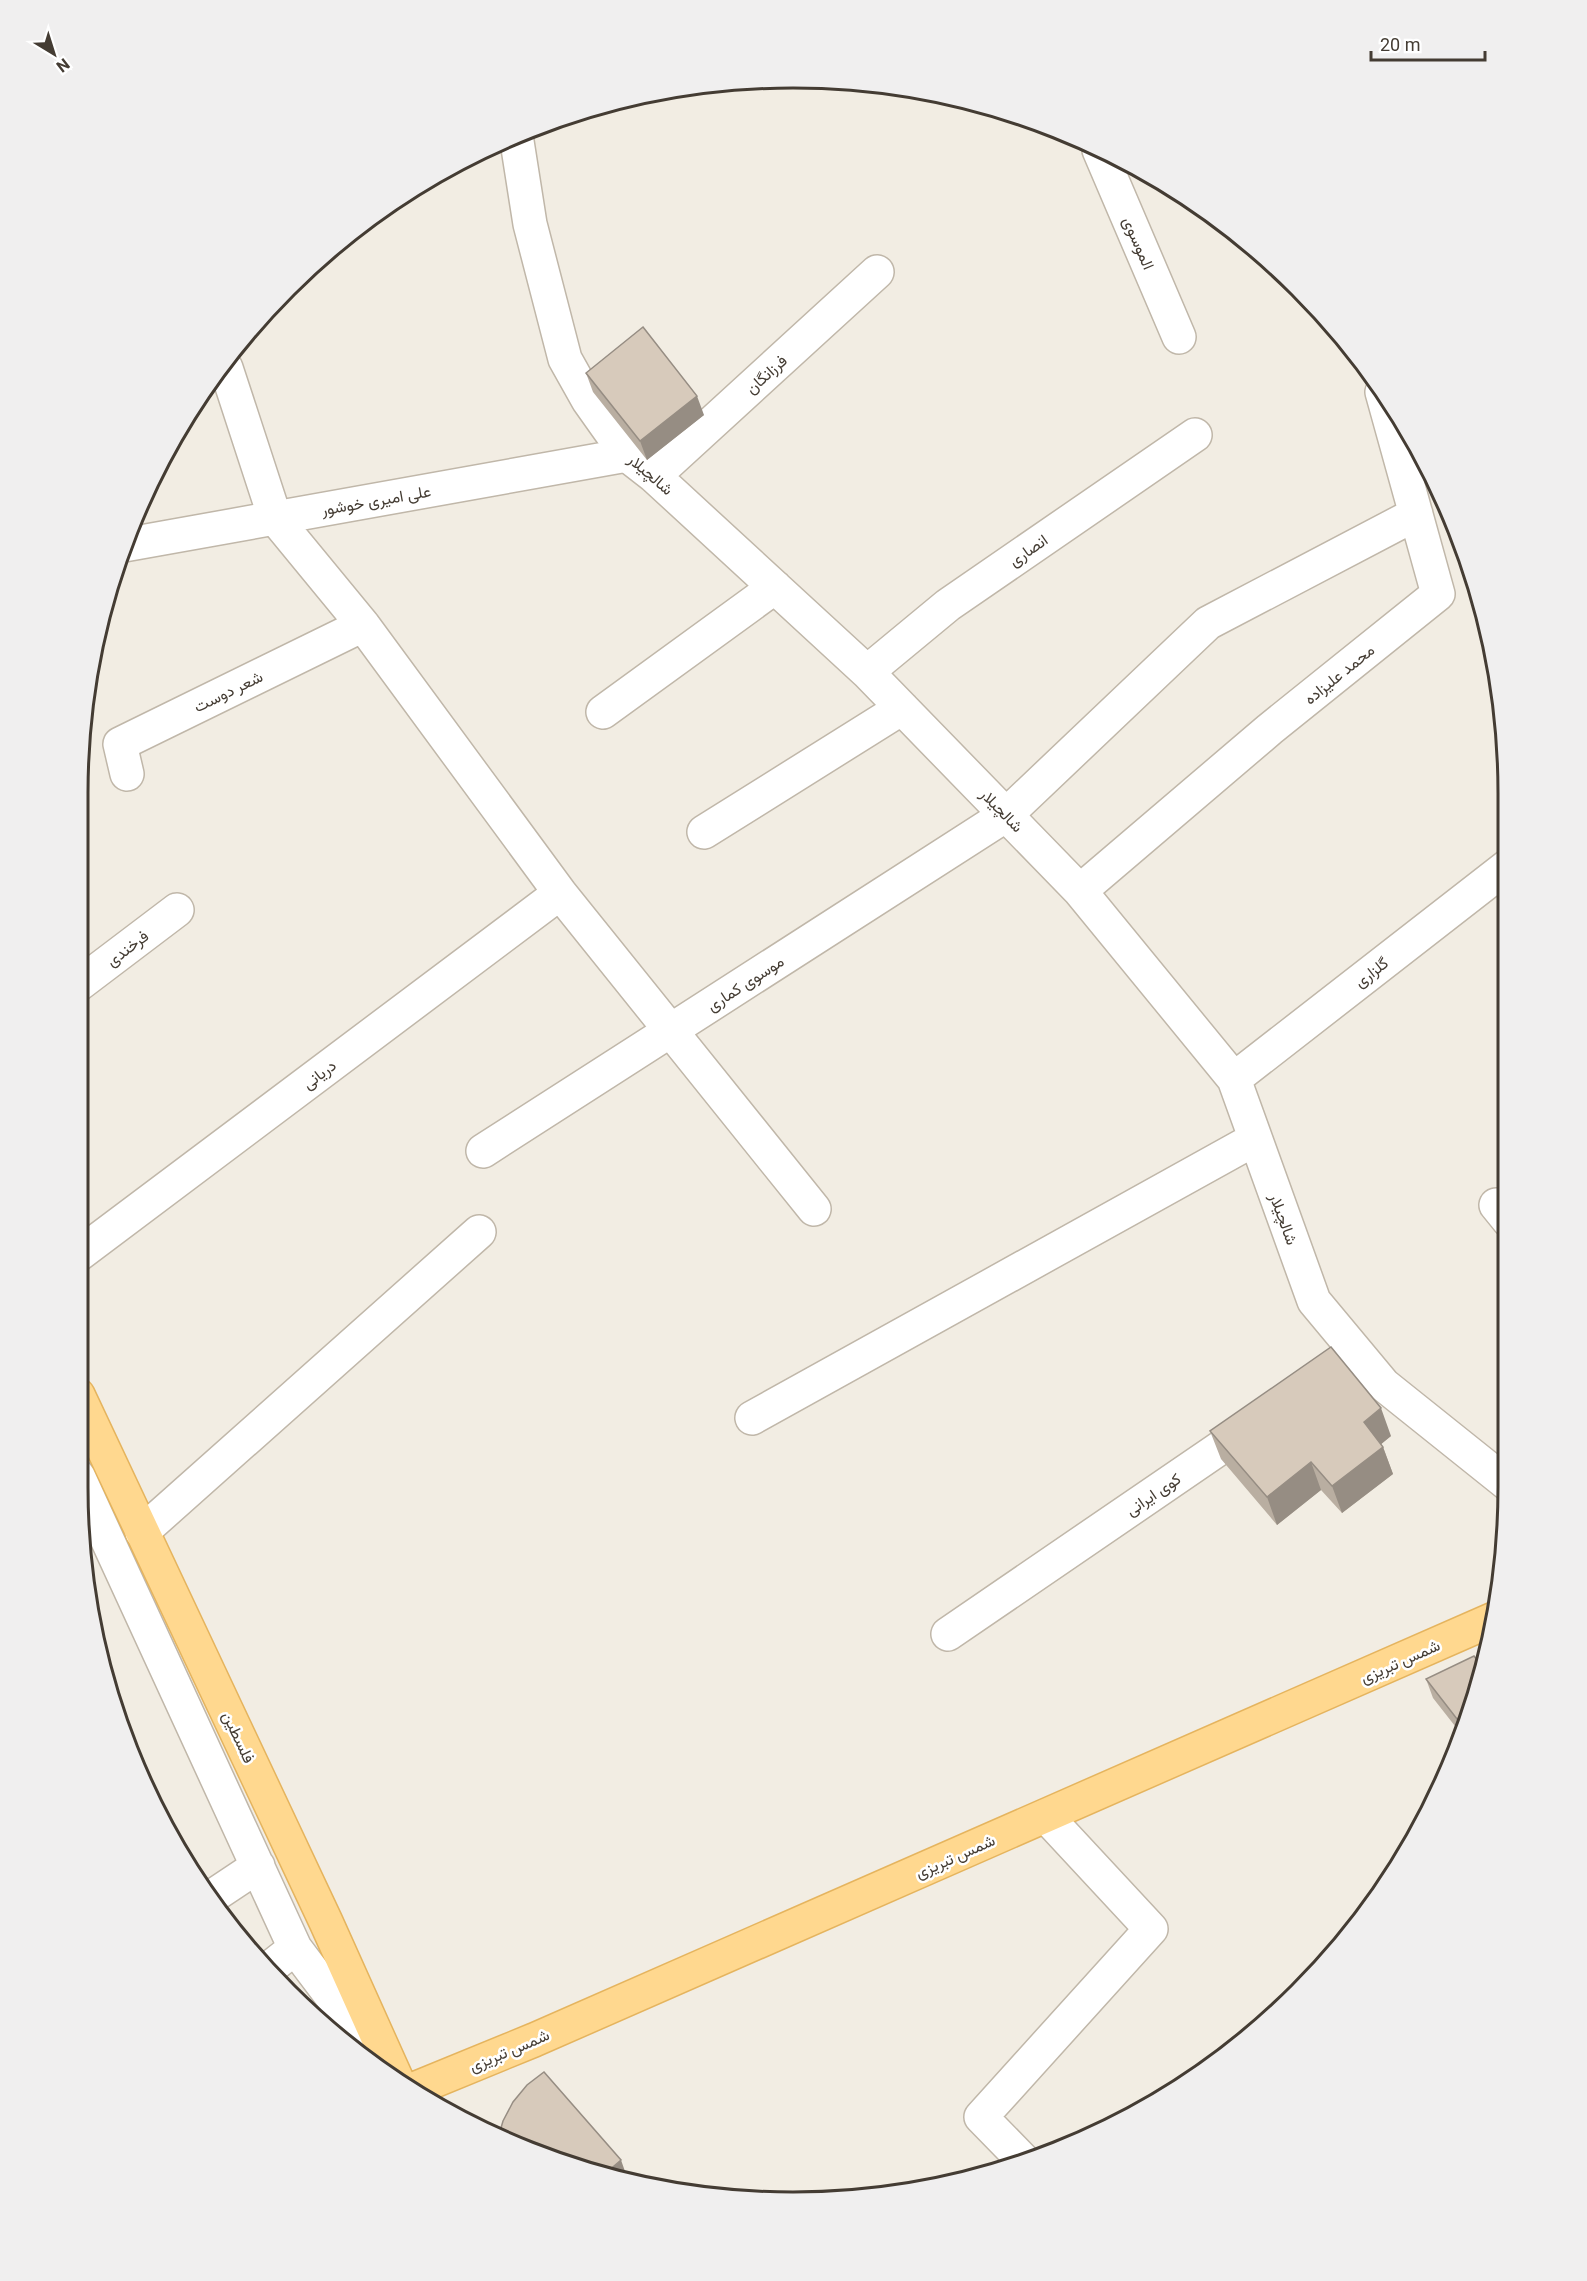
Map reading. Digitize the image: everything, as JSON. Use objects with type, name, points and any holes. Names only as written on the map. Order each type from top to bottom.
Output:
[{"type":"main road","name":"فلسطین","points":[[88,1416],[392,2067]]},
{"type":"main road","name":"شمس تبریزی","points":[[422,2086],[534,2040],[1485,1623]]},
{"type":"street","name":"شالچیلار","points":[[518,145],[530,224],[566,359],[588,400],[627,454],[654,476],[867,672],[1080,891],[1234,1079],[1314,1301],[1384,1385],[1498,1475]]},
{"type":"street","name":"الموسوی","points":[[1103,160],[1179,337]]},
{"type":"street","name":"فرزانگان","points":[[654,476],[878,272]]},
{"type":"street","points":[[228,373],[275,518],[363,625],[560,892],[814,1209]]},
{"type":"street","name":"محمد علیزاده","points":[[1080,891],[1270,729],[1438,594],[1389,416]]},
{"type":"street","name":"انصاری","points":[[867,672],[948,605],[1195,435]]},
{"type":"street","name":"علی امیری خوشور","points":[[135,544],[627,454]]},
{"type":"street","name":"موسوی کماری","points":[[483,1151],[1006,815],[1208,623],[1416,514]]},
{"type":"street","points":[[603,712],[775,587]]},
{"type":"street","name":"شعر دوست","points":[[127,774],[120,744],[363,625]]},
{"type":"street","points":[[704,832],[902,708]]},
{"type":"street","name":"گلزاری","points":[[1234,1079],[1498,874]]},
{"type":"street","name":"دریانی","points":[[88,1247],[560,892]]},
{"type":"street","name":"فرخندی","points":[[88,977],[177,910]]},
{"type":"street","points":[[752,1418],[1256,1139]]},
{"type":"street","points":[[142,1532],[479,1232]]},
{"type":"street","points":[[1329,1374],[1358,1354]]},
{"type":"street","name":"کوی ایرانی","points":[[948,1634],[1280,1407]]},
{"type":"street","points":[[88,1499],[258,1866],[283,1958],[365,2048]]},
{"type":"street","points":[[1019,2155],[981,2117],[1151,1929],[1046,1815]]},
{"type":"street","points":[[217,1893],[258,1866]]},
{"type":"building","points":[[643,327],[697,396],[640,441],[586,373]]},
{"type":"building","points":[[1331,1347],[1381,1408],[1364,1422],[1383,1447],[1332,1486],[1311,1462],[1267,1497],[1210,1431]]},
{"type":"building","points":[[1474,1656],[1477,1659],[1461,1714],[1457,1719],[1426,1679]]},
{"type":"building","points":[[544,2072],[621,2160],[611,2168],[567,2155],[501,2129],[513,2102],[527,2085]]}]
